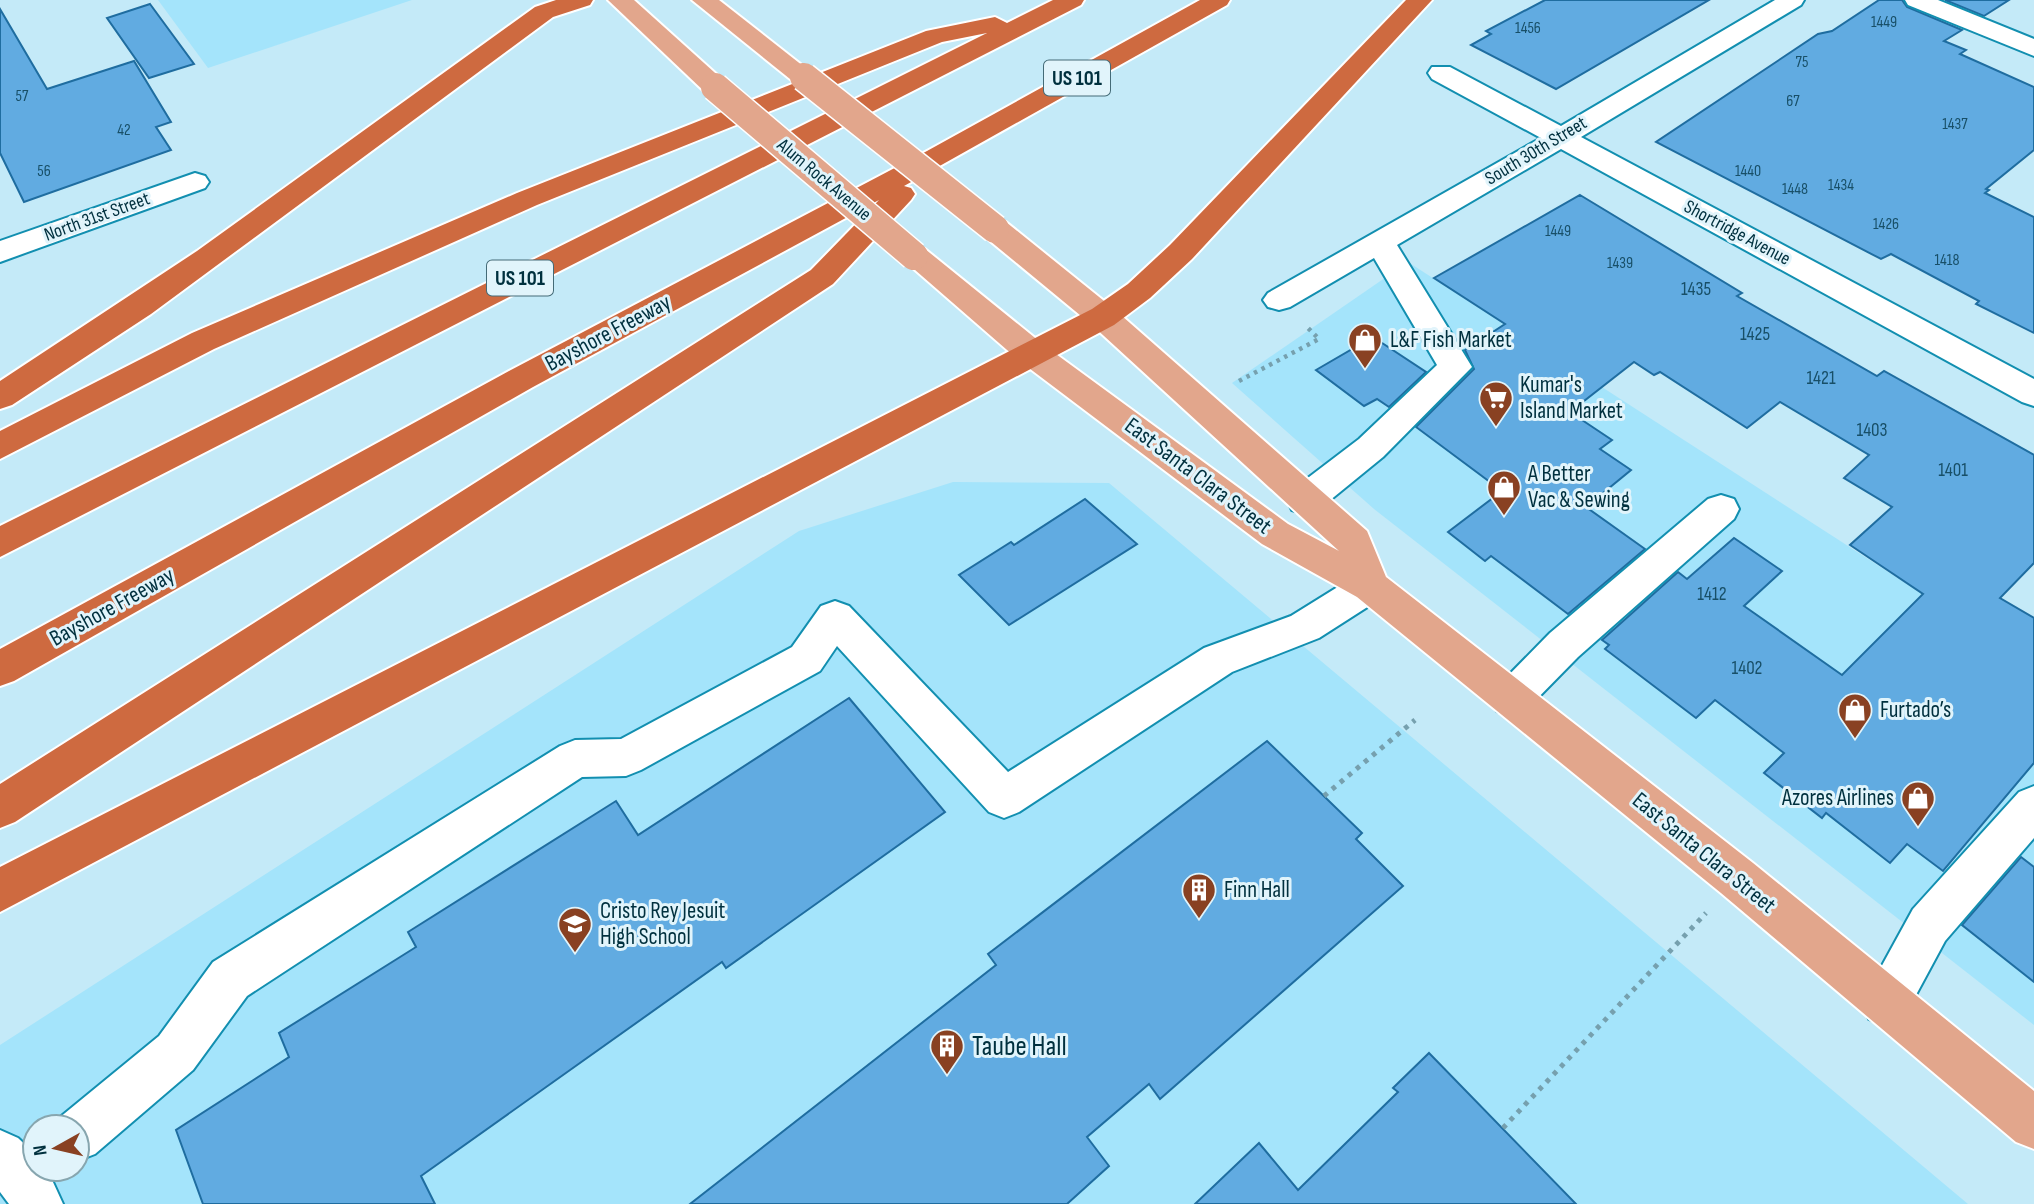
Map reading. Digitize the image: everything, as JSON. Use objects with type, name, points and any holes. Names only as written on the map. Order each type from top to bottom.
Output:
[{"type":"highway","points":[[0,397],[60,362],[204,264],[498,43],[544,12],[581,0]]},
{"type":"highway","name":"US 101","points":[[0,542],[1072,0]]},
{"type":"highway","name":"Bayshore Freeway","points":[[0,669],[521,379],[937,157],[1218,0]]},
{"type":"highway","points":[[0,890],[1103,317],[1139,291],[1181,252],[1420,0]]},
{"type":"highway","points":[[0,446],[203,341],[527,199],[935,36],[1042,15]]},
{"type":"highway","points":[[0,808],[822,277],[937,157]]},
{"type":"main road","name":"Alum Rock Avenue","points":[[620,0],[715,87],[1033,354]]},
{"type":"main road","points":[[704,0],[783,60],[1103,317]]},
{"type":"main road","name":"East Santa Clara Street","points":[[1103,317],[1354,541],[1370,586]]},
{"type":"main road","name":"East Santa Clara Street","points":[[1033,354],[1275,534],[1370,586],[1737,878],[2034,1124]]},
{"type":"street","name":"South 30th Street","points":[[1279,300],[1561,138],[1792,0]]},
{"type":"street","points":[[1917,0],[2034,48]]},
{"type":"street","name":"Shortridge Avenue","points":[[1440,73],[2034,394]]},
{"type":"street","name":"North 31st Street","points":[[0,251],[195,182]]},
{"type":"street","points":[[1305,500],[1371,448],[1455,368],[1379,241]]},
{"type":"street","points":[[1511,699],[1563,645],[1721,509]]},
{"type":"street","points":[[91,1124],[176,1053],[230,979],[575,759],[626,757],[806,659],[835,617],[1004,797],[1218,660],[1306,627],[1370,586]]},
{"type":"street","points":[[1886,1002],[1929,925],[2034,806]]},
{"type":"path","points":[[1239,381],[1319,339],[1279,300]]},
{"type":"path","points":[[1324,796],[1415,720]]},
{"type":"path","points":[[1503,1128],[1737,878]]},
{"type":"shaded area","points":[[158,0],[412,0],[208,68]]},
{"type":"shaded area","points":[[1408,262],[2034,666],[2034,1025],[1374,509],[1232,383]]},
{"type":"shaded area","points":[[953,482],[1109,483],[1968,1204],[0,1204],[0,1045],[799,531]]},
{"type":"building","points":[[1545,0],[1709,0],[1556,89],[1471,45],[1491,34],[1486,31]]},
{"type":"building","points":[[1879,0],[1902,0],[1907,7],[1962,30],[1944,41],[1966,50],[1960,54],[2034,87],[2034,150],[1986,189],[1989,190],[1985,193],[2034,217],[2034,333],[1976,304],[1979,301],[1891,254],[1881,259],[1656,142],[1818,34],[1832,31]]},
{"type":"building","points":[[1945,0],[2009,0],[1984,16]]},
{"type":"building","points":[[150,4],[194,64],[149,78],[107,18]]},
{"type":"building","points":[[0,9],[47,89],[134,61],[171,122],[156,127],[171,150],[24,202],[0,153]]},
{"type":"building","points":[[1580,195],[1742,293],[1737,296],[1877,376],[1884,371],[2034,455],[2034,563],[2000,598],[2034,618],[2034,763],[1943,871],[1907,844],[1890,863],[1826,813],[1822,818],[1764,773],[1784,753],[1715,700],[1696,718],[1605,649],[1609,645],[1602,640],[1678,572],[1687,579],[1734,538],[1782,571],[1744,606],[1842,675],[1923,594],[1850,545],[1892,507],[1844,478],[1869,455],[1780,402],[1747,428],[1660,372],[1654,375],[1634,362],[1570,412],[1612,440],[1600,449],[1631,470],[1586,507],[1645,549],[1568,614],[1491,556],[1485,561],[1448,532],[1502,491],[1416,427],[1474,369],[1465,350],[1505,324],[1434,278]]},
{"type":"building","name":"L&F Fish Market","points":[[1373,337],[1426,372],[1389,407],[1377,399],[1364,406],[1316,370]]},
{"type":"building","points":[[1085,499],[1137,544],[1009,625],[959,575],[1011,542],[1014,545]]},
{"type":"building","name":"Cristo Rey Jesuit High School","points":[[849,698],[945,812],[726,968],[722,962],[421,1176],[435,1204],[203,1204],[176,1130],[289,1057],[279,1033],[416,947],[408,932],[616,801],[638,835]]},
{"type":"building","points":[[1267,741],[1362,833],[1356,839],[1403,886],[1160,1099],[1149,1084],[1087,1137],[1109,1166],[1067,1204],[690,1204],[996,965],[988,954]]},
{"type":"building","points":[[2021,857],[2034,867],[2034,982],[1962,925]]},
{"type":"building","points":[[1429,1053],[1576,1204],[1195,1204],[1259,1143],[1298,1190],[1398,1092],[1393,1088]]},
{"type":"place","name":"L&F Fish Market","points":[[1365,370]]},
{"type":"place","name":"Kumar's Island Market","points":[[1496,428]]},
{"type":"place","name":"A Better Vac & Sewing","points":[[1504,517]]},
{"type":"place","name":"Furtado’s","points":[[1855,740]]},
{"type":"place","name":"Azores Airlines","points":[[1918,828]]},
{"type":"place","name":"Finn Hall","points":[[1199,920]]},
{"type":"place","name":"Cristo Rey Jesuit High School","points":[[575,954]]},
{"type":"place","name":"Taube Hall","points":[[947,1076]]}]
